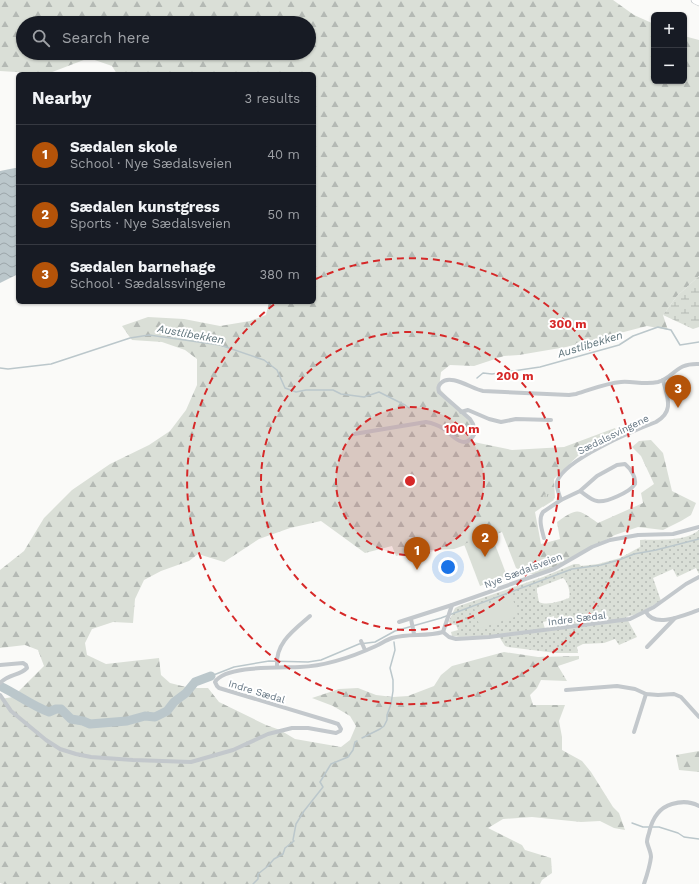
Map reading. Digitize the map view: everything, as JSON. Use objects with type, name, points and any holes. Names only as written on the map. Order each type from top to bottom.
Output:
[{"type":"main road","points":[[695,0],[699,2]]},
{"type":"street","points":[[354,434],[426,422],[437,425],[457,440],[465,441],[473,437],[475,429],[470,419],[440,392],[438,388],[442,381],[451,379],[483,391],[569,395],[620,382],[650,383],[663,380],[679,368],[692,364],[699,364]]},
{"type":"street","name":"Sædalssvingene","points":[[561,500],[557,485],[559,477],[582,456],[664,417],[668,407],[668,401],[663,380]]},
{"type":"street","points":[[461,412],[468,410],[489,419],[501,422],[516,419],[551,420]]},
{"type":"street","points":[[544,538],[540,519],[541,515],[561,500],[580,491],[597,476],[625,464],[628,466],[636,480],[635,484],[629,490],[616,497],[601,502],[591,499],[580,491]]},
{"type":"street","name":"Nye Sædalsveien","points":[[399,622],[411,621],[554,569],[592,546],[610,540],[638,535],[673,534],[699,527]]},
{"type":"street","name":"Indre Sædal","points":[[0,696],[11,711],[46,740],[60,749],[91,757],[191,762],[233,750],[268,734],[292,728],[308,728],[336,733],[340,731],[341,728],[338,724],[219,688],[216,685],[216,680],[218,678],[231,673],[276,663],[301,667],[321,665],[338,660],[363,646],[414,634],[432,635],[443,632],[449,637],[456,639],[489,637],[630,619],[646,612],[686,584],[699,577]]},
{"type":"street","points":[[443,632],[452,605]]},
{"type":"street","points":[[646,612],[651,618],[656,619],[676,618],[699,610]]},
{"type":"street","points":[[276,663],[280,646],[286,636],[310,616]]},
{"type":"street","points":[[647,647],[676,618]]},
{"type":"street","points":[[411,621],[414,634]]},
{"type":"street","points":[[0,665],[23,663],[27,668],[22,672],[6,677],[0,683]]},
{"type":"street","points":[[566,690],[617,686],[635,689],[646,694],[678,695],[699,717]]},
{"type":"street","points":[[634,732],[646,694]]},
{"type":"street","points":[[644,884],[651,859],[647,841],[654,818],[660,810],[667,805],[685,801],[699,806]]},
{"type":"green space","points":[[0,0],[613,0],[634,15],[651,23],[651,84],[687,84],[687,37],[699,40],[699,276],[677,296],[663,315],[668,330],[647,326],[566,347],[504,356],[474,366],[450,365],[441,372],[439,388],[474,425],[475,436],[469,441],[512,450],[564,447],[615,428],[618,436],[583,451],[554,479],[555,498],[535,512],[541,544],[560,539],[557,522],[574,512],[582,513],[598,523],[643,503],[641,493],[654,484],[641,456],[632,447],[639,441],[651,440],[663,453],[672,491],[696,503],[691,515],[663,530],[638,527],[615,535],[540,574],[528,574],[516,568],[502,532],[454,549],[413,551],[396,556],[392,546],[365,553],[321,521],[290,528],[259,539],[224,562],[198,554],[189,561],[161,571],[144,580],[135,599],[133,623],[113,622],[92,629],[85,643],[87,655],[106,664],[159,658],[161,675],[170,683],[190,688],[208,688],[219,702],[266,725],[280,730],[295,739],[341,747],[350,740],[356,726],[350,716],[333,706],[312,698],[339,689],[358,688],[376,695],[393,697],[408,696],[434,686],[441,675],[452,666],[504,652],[538,657],[579,656],[579,659],[558,666],[567,681],[541,680],[537,688],[530,695],[533,705],[565,705],[559,721],[562,737],[562,750],[582,761],[591,772],[613,807],[619,813],[625,830],[614,828],[600,821],[581,822],[532,817],[503,819],[488,828],[522,845],[525,850],[551,858],[552,873],[542,880],[540,884],[0,883],[0,699],[13,697],[44,666],[38,650],[25,645],[0,648],[0,570],[24,551],[44,518],[72,490],[110,464],[149,445],[170,431],[186,410],[197,385],[197,359],[185,350],[162,342],[132,340],[122,326],[148,317],[184,319],[220,326],[250,321],[266,315],[269,304],[316,304],[316,72],[116,72],[112,66],[95,60],[316,60],[316,16],[16,16],[16,60],[84,60],[52,72],[0,71]]},
{"type":"green space","points":[[699,276],[699,327],[693,329],[663,315],[677,296]]},
{"type":"green space","points":[[545,494],[550,494],[554,500],[543,507],[540,499]]},
{"type":"green space","points":[[699,530],[699,574],[696,568],[677,577],[673,569],[653,578],[661,601],[637,614],[626,617],[637,637],[619,645],[615,639],[604,643],[583,644],[577,647],[578,653],[556,653],[508,647],[505,646],[498,635],[452,636],[451,632],[458,630],[456,625],[450,624],[449,621],[455,608],[459,606],[543,577],[574,564],[579,564],[581,566],[598,564],[620,558],[640,547],[640,540],[671,539],[693,534]],"holes":[[[563,578],[569,588],[569,598],[558,602],[539,602],[537,588]],[[554,616],[555,622],[559,621],[560,625],[545,629],[543,622],[547,621],[547,618]]]},
{"type":"green space","points":[[491,534],[507,576],[480,586],[464,544]]},
{"type":"green space","points":[[512,596],[518,616],[480,628],[474,608]]},
{"type":"green space","points":[[699,751],[699,772],[679,770],[676,755]]},
{"type":"water","points":[[16,168],[16,275],[0,283],[0,171]]},
{"type":"waterway","name":"Austlibekken","points":[[477,378],[483,373],[492,374],[540,367],[619,345],[633,336],[658,327],[671,330],[680,345],[699,342]]},
{"type":"waterway","name":"Austlibekken","points":[[0,368],[8,369],[51,364],[130,338],[149,335],[220,345],[264,360],[277,370],[285,388],[296,392],[306,390],[333,390],[341,394],[364,397],[379,392],[409,408]]},
{"type":"waterway","points":[[211,676],[234,667],[269,661],[308,662],[321,660],[359,644],[375,642],[395,631],[441,618],[572,569],[601,565],[634,554],[699,539]]},
{"type":"waterway","points":[[362,738],[380,729],[384,726],[387,720],[393,691],[393,680],[390,668],[395,650],[394,642]]},
{"type":"waterway","points":[[0,686],[49,712],[56,709],[61,709],[71,719],[90,724],[127,721],[145,716],[155,717],[167,711],[174,702],[186,693],[195,682],[211,676]]},
{"type":"waterway","points":[[253,884],[258,879],[258,874],[274,859],[283,854],[285,848],[294,841],[296,824],[304,811],[323,787],[320,782],[331,764],[348,757],[353,750],[355,742],[357,741]]},
{"type":"waterway","points":[[632,823],[643,827],[659,827],[678,833],[684,837],[699,839]]},
{"type":"place","name":"Sædalen barnehage","points":[[678,408]]},
{"type":"place","name":"Sædalen kunstgress","points":[[485,557]]},
{"type":"place","name":"Sædalen skole","points":[[417,570]]}]
